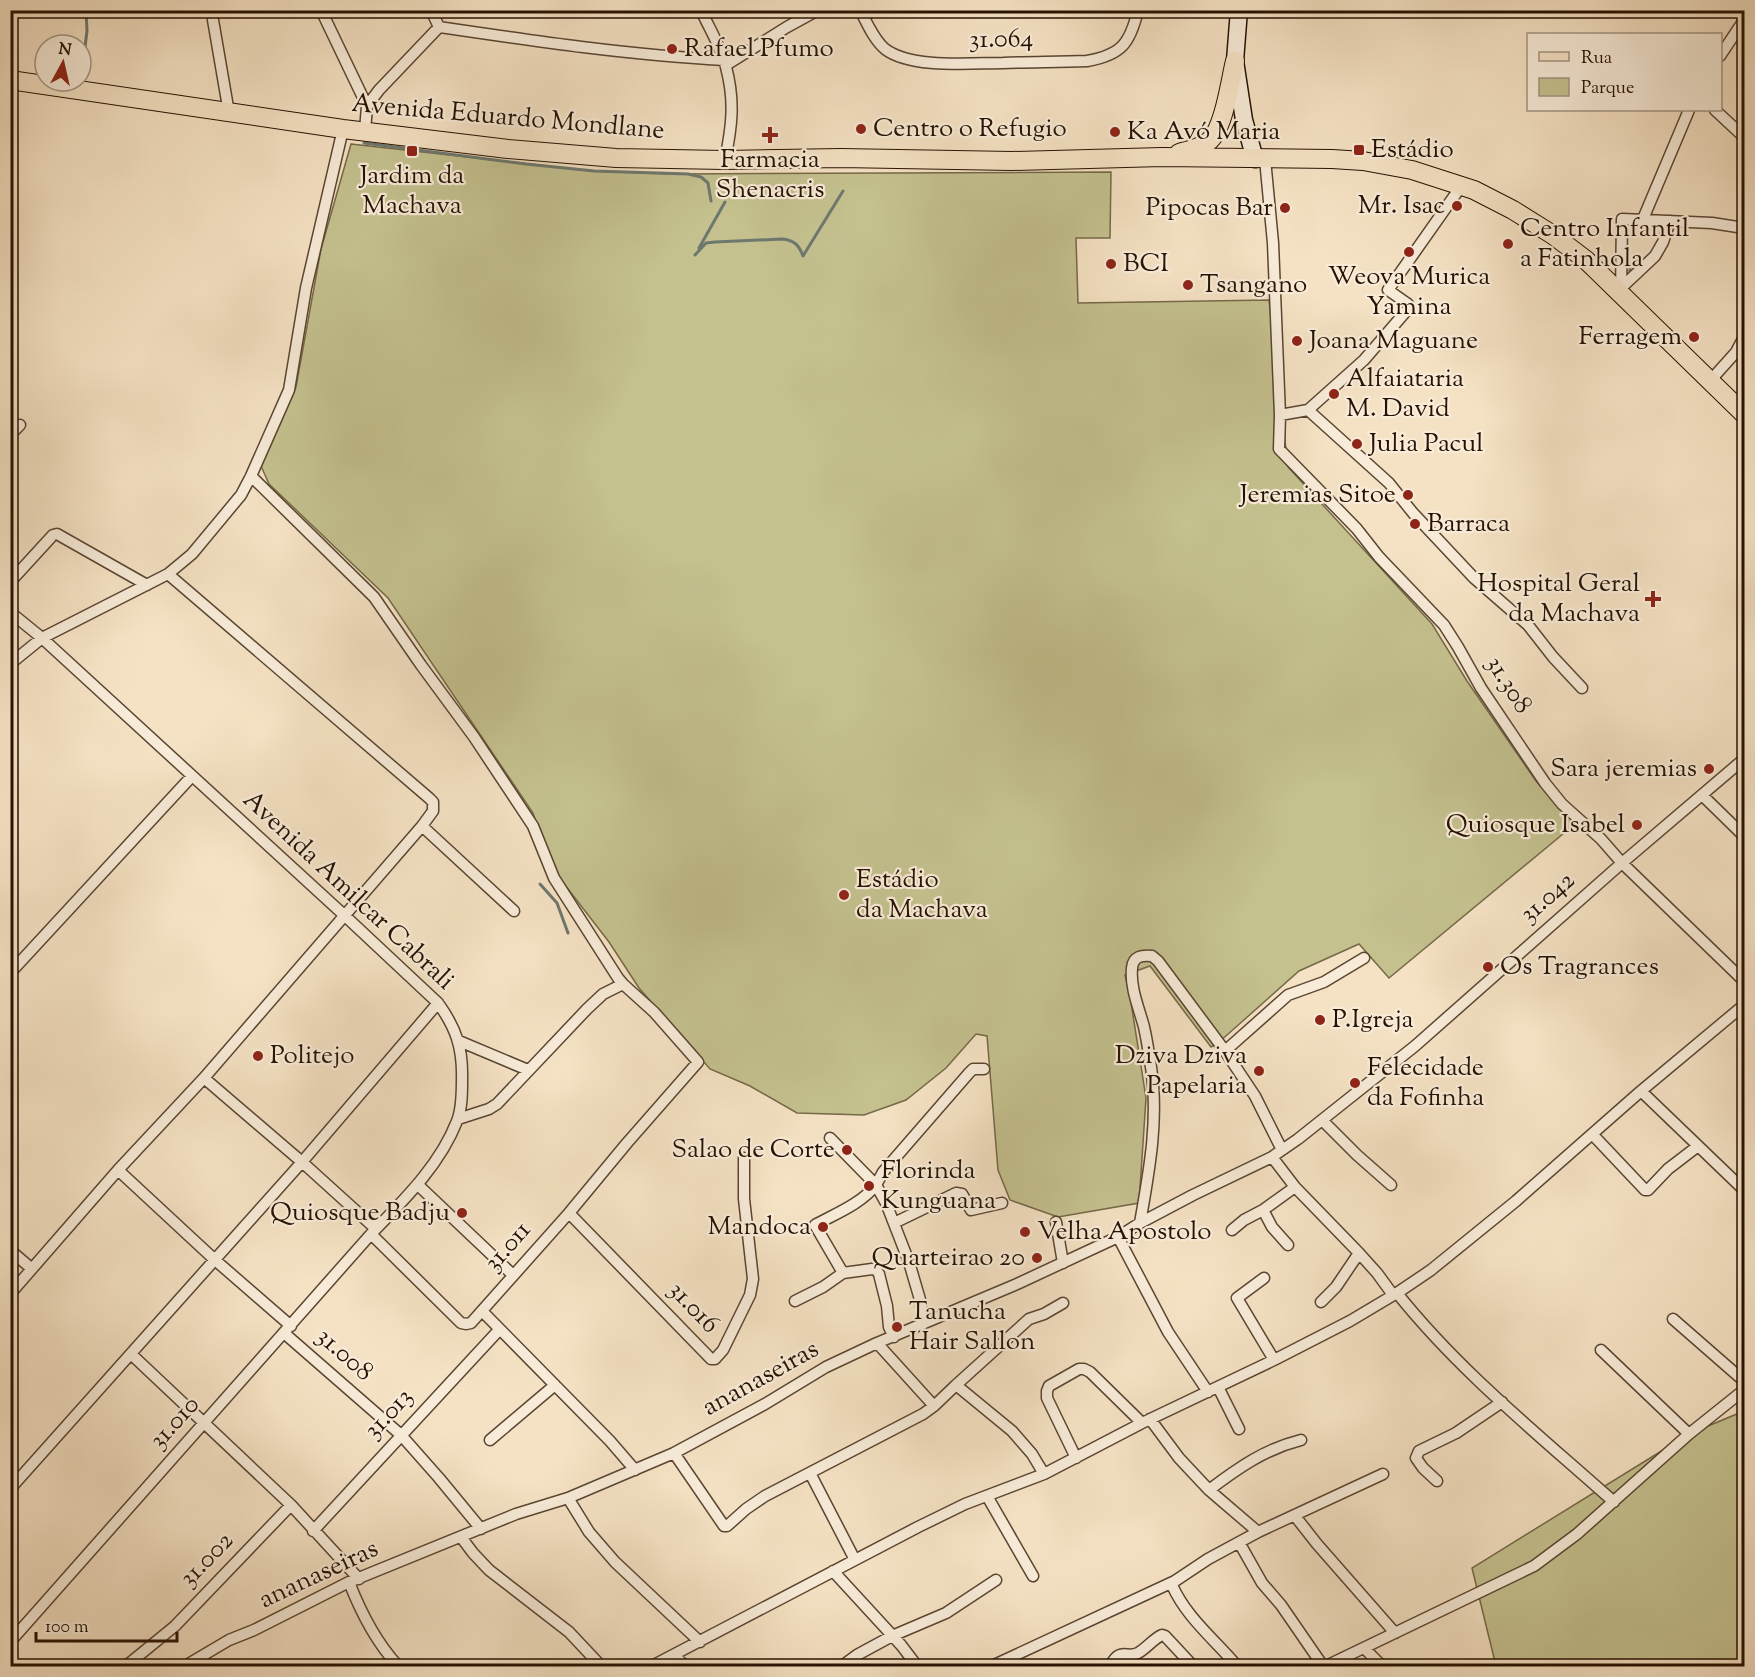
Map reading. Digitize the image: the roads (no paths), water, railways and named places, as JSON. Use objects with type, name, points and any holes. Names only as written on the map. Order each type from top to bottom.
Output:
[{"type":"main road","points":[[1162,157],[1205,144],[1215,135],[1223,114],[1235,61]]},
{"type":"main road","name":"Avenida Eduardo Mondlane","points":[[10,80],[343,129],[543,153],[616,158],[725,160],[841,158],[1012,160],[1162,157],[1332,159],[1363,161],[1412,170],[1462,185],[1513,210],[1553,235],[1586,260],[1621,292],[1744,414]]},
{"type":"street","points":[[321,10],[367,106],[365,131]]},
{"type":"street","points":[[431,10],[439,27]]},
{"type":"street","points":[[701,10],[725,62],[732,113],[732,129],[725,160]]},
{"type":"street","points":[[439,27],[564,45],[725,62],[818,10]]},
{"type":"street","name":"31.064","points":[[860,10],[885,49],[896,55],[926,62],[961,63],[1087,61],[1103,58],[1117,51],[1126,42],[1133,31],[1138,10]]},
{"type":"street","points":[[1239,10],[1235,61],[1244,120],[1260,159]]},
{"type":"street","points":[[213,20],[229,113]]},
{"type":"street","points":[[1722,53],[1743,23]]},
{"type":"street","points":[[367,106],[379,90],[439,27]]},
{"type":"street","points":[[1643,219],[1689,111]]},
{"type":"street","points":[[1716,111],[1744,137]]},
{"type":"street","points":[[10,663],[42,638],[168,574],[192,554],[241,495],[289,390],[306,288],[343,129]]},
{"type":"street","name":"31.308","points":[[1260,159],[1273,243],[1280,415],[1279,449],[1444,625],[1481,688],[1545,783],[1562,804],[1601,839],[1622,863],[1744,981]]},
{"type":"street","points":[[1280,415],[1308,410],[1364,360],[1408,309],[1408,304],[1388,290],[1462,185]]},
{"type":"street","points":[[1621,292],[1622,219],[1744,228]]},
{"type":"street","points":[[1621,292],[1655,256],[1671,221]]},
{"type":"street","points":[[1710,381],[1736,352],[1744,337]]},
{"type":"street","points":[[1308,410],[1389,483],[1413,513],[1474,578],[1528,625],[1553,657],[1582,688]]},
{"type":"street","points":[[10,435],[20,425]]},
{"type":"street","points":[[251,476],[374,597],[534,826],[554,878],[623,984],[603,994],[496,1104],[489,1109],[458,1119]]},
{"type":"street","points":[[10,582],[53,535],[57,534],[147,585]]},
{"type":"street","points":[[10,1294],[118,1170],[204,1078],[433,811],[433,802],[429,798],[168,574]]},
{"type":"street","name":"Avenida Amilcar Cabrali","points":[[10,612],[42,638],[438,1003],[447,1015],[459,1041],[462,1073],[458,1119]]},
{"type":"street","name":"31.042","points":[[1282,1150],[1415,1046],[1622,863],[1744,759]]},
{"type":"street","points":[[10,973],[192,776]]},
{"type":"street","points":[[1702,795],[1744,836]]},
{"type":"street","points":[[422,826],[514,911]]},
{"type":"street","points":[[1140,1223],[1151,1154],[1153,1097],[1152,1069],[1144,1027],[1132,984],[1132,966],[1138,957],[1152,956],[1158,961],[1225,1051],[1255,1096],[1282,1150]]},
{"type":"street","points":[[1225,1051],[1288,996],[1324,982],[1364,958]]},
{"type":"street","name":"31.011","points":[[483,1311],[698,1062],[654,1012],[623,984]]},
{"type":"street","points":[[10,1489],[302,1162],[438,1003]]},
{"type":"street","points":[[652,1666],[918,1527],[965,1504],[1044,1474],[1146,1421],[1274,1360],[1350,1321],[1395,1294],[1448,1256],[1516,1201],[1641,1091],[1744,1005]]},
{"type":"street","points":[[459,1041],[528,1070]]},
{"type":"street","points":[[843,1273],[815,1225],[861,1199],[876,1185],[883,1172],[969,1073],[973,1069],[984,1068]]},
{"type":"street","points":[[204,1078],[302,1162],[374,1231],[461,1323],[471,1323],[483,1311],[499,1330],[610,1441],[635,1470]]},
{"type":"street","points":[[1641,1091],[1744,1190]]},
{"type":"street","name":"31.010","points":[[10,1642],[374,1231],[418,1185],[447,1141],[458,1119]]},
{"type":"street","points":[[1322,1120],[1391,1185]]},
{"type":"street","points":[[1593,1135],[1645,1190],[1698,1146]]},
{"type":"street","points":[[830,1138],[876,1185],[886,1203],[909,1262],[921,1304],[923,1324]]},
{"type":"street","name":"ananaseiras","points":[[185,1666],[229,1640],[254,1630],[354,1580],[516,1514],[568,1498],[674,1453],[765,1404],[826,1367],[1118,1237],[1140,1223],[1282,1150]]},
{"type":"street","points":[[1272,1157],[1295,1187],[1455,1358],[1614,1502]]},
{"type":"street","name":"31.016","points":[[569,1213],[711,1359],[715,1359],[723,1350],[750,1295],[753,1279],[744,1198],[744,1158]]},
{"type":"street","name":"31.008","points":[[118,1170],[401,1435],[481,1528]]},
{"type":"street","points":[[418,1185],[513,1275]]},
{"type":"street","points":[[1232,1230],[1295,1187]]},
{"type":"street","points":[[894,1223],[956,1193],[962,1194],[971,1210],[1002,1203]]},
{"type":"street","points":[[1263,1210],[1272,1227],[1288,1245]]},
{"type":"street","points":[[1056,1222],[1063,1263]]},
{"type":"street","points":[[1118,1237],[1168,1332],[1213,1389],[1239,1429]]},
{"type":"street","points":[[10,1250],[32,1269]]},
{"type":"street","points":[[1321,1302],[1336,1287],[1359,1253]]},
{"type":"street","points":[[795,1301],[823,1287],[843,1273],[876,1270],[882,1285],[894,1337]]},
{"type":"street","points":[[1264,1278],[1237,1298],[1274,1360]]},
{"type":"street","points":[[674,1453],[724,1526],[729,1526],[746,1509],[765,1496],[923,1414],[1029,1319],[1044,1314],[1063,1303]]},
{"type":"street","points":[[1673,1319],[1744,1381]]},
{"type":"street","name":"31.013","points":[[313,1531],[499,1330]]},
{"type":"street","points":[[877,1343],[934,1406]]},
{"type":"street","points":[[1601,1350],[1689,1434]]},
{"type":"street","points":[[131,1354],[291,1505],[354,1580],[360,1610],[386,1654],[398,1666]]},
{"type":"street","points":[[1076,1458],[1047,1398],[1047,1390],[1049,1386],[1079,1369],[1084,1369],[1146,1421],[1209,1490],[1258,1533]]},
{"type":"street","points":[[490,1440],[555,1385]]},
{"type":"street","points":[[956,1385],[1012,1431],[1032,1454],[1044,1474]]},
{"type":"street","points":[[1240,1544],[1262,1583],[1281,1605],[1324,1666],[1534,1566],[1577,1534],[1689,1434],[1744,1390]]},
{"type":"street","points":[[1437,1481],[1416,1458],[1419,1451],[1456,1433],[1502,1402]]},
{"type":"street","points":[[1209,1490],[1239,1467],[1260,1455],[1301,1440]]},
{"type":"street","points":[[810,1473],[855,1560]]},
{"type":"street","points":[[992,1666],[1175,1581],[1208,1559],[1258,1533],[1383,1474]]},
{"type":"street","points":[[987,1496],[1033,1576]]},
{"type":"street","points":[[568,1498],[589,1532],[615,1562],[700,1642]]},
{"type":"street","name":"31.002","points":[[126,1666],[175,1626],[291,1505]]},
{"type":"street","points":[[1295,1516],[1317,1545],[1395,1633]]},
{"type":"street","points":[[461,1537],[472,1553],[489,1570],[568,1632],[601,1666]]},
{"type":"street","points":[[833,1571],[918,1666]]},
{"type":"street","points":[[843,1666],[857,1655],[892,1636],[946,1613],[996,1580]]},
{"type":"street","points":[[1175,1581],[1172,1585],[1192,1617],[1237,1666]]},
{"type":"street","points":[[1110,1666],[1121,1653],[1136,1654],[1162,1635],[1192,1666]]},
{"type":"street","points":[[1364,1648],[1382,1666]]},
{"type":"street","points":[[674,1655],[685,1666]]},
{"type":"waterway","points":[[86,10],[87,33]]},
{"type":"waterway","points":[[364,143],[594,171],[688,174],[701,177],[708,183],[711,201]]},
{"type":"waterway","points":[[803,256],[843,191]]},
{"type":"waterway","points":[[699,248],[725,202]]},
{"type":"waterway","points":[[695,255],[706,243],[782,239],[796,244],[803,256]]},
{"type":"waterway","points":[[1630,263],[1630,275]]},
{"type":"waterway","points":[[540,884],[557,903],[568,933]]},
{"type":"place","name":"Rafael Pfumo","points":[[672,49]]},
{"type":"place","name":"Centro o Refugio","points":[[861,129]]},
{"type":"place","name":"Ka Avó Maria","points":[[1115,132]]},
{"type":"place","name":"Farmacia Shenacris","points":[[770,135]]},
{"type":"place","name":"Estádio","points":[[1359,150]]},
{"type":"place","name":"Jardim da Machava","points":[[412,151]]},
{"type":"place","name":"Mr. Isac","points":[[1457,206]]},
{"type":"place","name":"Pipocas Bar","points":[[1285,208]]},
{"type":"place","name":"Centro Infantil a Fatinhola","points":[[1508,244]]},
{"type":"place","name":"Weova Murica Yamina","points":[[1409,252]]},
{"type":"place","name":"BCI","points":[[1111,264]]},
{"type":"place","name":"Tsangano","points":[[1188,285]]},
{"type":"place","name":"Ferragem","points":[[1694,337]]},
{"type":"place","name":"Joana Maguane","points":[[1297,341]]},
{"type":"place","name":"Alfaiataria M. David","points":[[1334,394]]},
{"type":"place","name":"Julia Pacul","points":[[1357,444]]},
{"type":"place","name":"Jeremias Sitoe","points":[[1408,495]]},
{"type":"place","name":"Barraca","points":[[1415,524]]},
{"type":"place","name":"Hospital Geral da Machava","points":[[1653,599]]},
{"type":"place","name":"Sara jeremias","points":[[1709,769]]},
{"type":"place","name":"Quiosque Isabel","points":[[1637,825]]},
{"type":"place","name":"Estádio da Machava","points":[[844,895]]},
{"type":"place","name":"Os Tragrances","points":[[1488,967]]},
{"type":"place","name":"P.Igreja","points":[[1320,1020]]},
{"type":"place","name":"Politejo","points":[[258,1056]]},
{"type":"place","name":"Dziva Dziva Papelaria","points":[[1259,1071]]},
{"type":"place","name":"Felecidade da Fofinha","points":[[1355,1083]]},
{"type":"place","name":"Salao de Corte","points":[[847,1150]]},
{"type":"place","name":"Florinda Kunguana","points":[[869,1186]]},
{"type":"place","name":"Quiosque Badju","points":[[462,1213]]},
{"type":"place","name":"Mandoca","points":[[823,1227]]},
{"type":"place","name":"Velha Apostolo","points":[[1025,1232]]},
{"type":"place","name":"Quarteirao 20","points":[[1037,1258]]},
{"type":"place","name":"Tanucha Hair Sallon","points":[[897,1327]]}]
